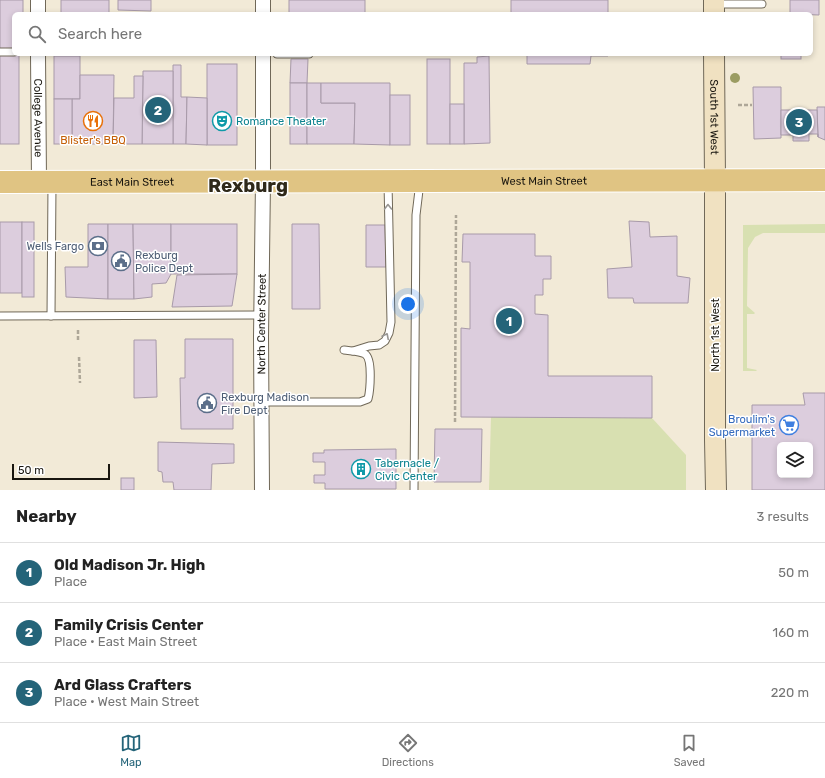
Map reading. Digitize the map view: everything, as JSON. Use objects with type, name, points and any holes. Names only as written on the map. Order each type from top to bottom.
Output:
[{"type":"main road","name":"West Main Street","points":[[263,181],[825,180]]},
{"type":"main road","name":"East Main Street","points":[[0,182],[263,181]]},
{"type":"street","points":[[38,0],[38,12]]},
{"type":"street","points":[[263,0],[263,12]]},
{"type":"street","name":"College Avenue","points":[[38,56],[45,182]]},
{"type":"street","name":"North Center Street","points":[[262,490],[261,315],[263,56]]},
{"type":"street","name":"South 1st West","points":[[714,56],[716,180]]},
{"type":"street","name":"North 1st West","points":[[716,180],[714,440],[716,490]]},
{"type":"lane","points":[[714,6],[762,4]]},
{"type":"lane","points":[[0,52],[12,52]]},
{"type":"lane","points":[[353,351],[369,346],[380,345],[385,341],[389,333],[391,322],[388,181]]},
{"type":"lane","points":[[414,490],[416,215],[420,181]]},
{"type":"lane","points":[[45,182],[51,316]]},
{"type":"lane","points":[[0,316],[261,315]]},
{"type":"lane","points":[[261,402],[360,402],[368,399],[370,392],[370,361],[368,356],[364,353],[344,350]]},
{"type":"path","points":[[738,105],[752,105]]},
{"type":"path","points":[[455,422],[456,215]]},
{"type":"path","points":[[78,330],[78,341]]},
{"type":"path","points":[[79,357],[80,383]]},
{"type":"green space","points":[[825,224],[825,233],[763,233],[755,237],[748,248],[747,306],[755,313],[747,314],[747,368],[757,370],[743,371],[743,225]]},
{"type":"green space","points":[[491,417],[652,418],[686,455],[686,490],[489,490]]},
{"type":"building","points":[[0,0],[23,0],[23,12],[12,12],[12,49],[0,49]]},
{"type":"building","points":[[61,0],[109,0],[109,12],[61,12]]},
{"type":"building","points":[[118,0],[151,0],[151,11],[118,10]]},
{"type":"building","points":[[289,0],[365,0],[365,12],[289,12]]},
{"type":"building","points":[[511,0],[608,0],[608,12],[511,12]]},
{"type":"building","points":[[790,0],[819,0],[819,15],[813,15],[813,12],[790,12]]},
{"type":"building","points":[[0,55],[19,56],[19,144],[0,144]]},
{"type":"building","points":[[54,56],[80,56],[80,99],[54,99]]},
{"type":"building","points":[[489,56],[490,143],[464,144],[464,63],[477,63],[477,57]]},
{"type":"building","points":[[527,56],[591,56],[590,64],[527,64]]},
{"type":"building","points":[[781,56],[801,56],[801,59],[781,59]]},
{"type":"building","points":[[291,59],[308,59],[307,83],[290,83]]},
{"type":"building","points":[[427,59],[450,59],[450,144],[427,144]]},
{"type":"building","name":"Romance Theater","points":[[207,64],[237,64],[237,145],[207,145]]},
{"type":"building","points":[[173,65],[181,65],[181,97],[187,97],[186,144],[173,144]]},
{"type":"building","points":[[143,71],[173,71],[173,144],[142,144]]},
{"type":"building","name":"Blister's BBQ","points":[[80,75],[114,75],[113,144],[72,144],[72,99],[80,99]]},
{"type":"building","points":[[134,76],[143,76],[142,144],[113,144],[114,98],[134,98]]},
{"type":"building","points":[[290,83],[307,83],[307,144],[290,144]]},
{"type":"building","points":[[307,83],[321,83],[321,103],[355,103],[354,144],[307,144]]},
{"type":"building","points":[[321,83],[390,83],[390,145],[354,144],[355,103],[321,103]]},
{"type":"building","points":[[753,87],[781,87],[781,138],[754,139]]},
{"type":"building","points":[[390,95],[410,95],[410,145],[390,145]]},
{"type":"building","points":[[187,97],[207,98],[207,145],[186,144]]},
{"type":"building","points":[[54,99],[72,99],[72,144],[54,144]]},
{"type":"building","points":[[450,104],[464,104],[464,144],[450,144]]},
{"type":"building","points":[[817,107],[825,107],[825,140],[818,137]]},
{"type":"building","points":[[781,110],[817,110],[818,134],[809,134],[809,141],[793,141],[793,135],[781,135]]},
{"type":"building","points":[[629,221],[649,222],[650,237],[677,236],[677,276],[690,278],[688,303],[634,303],[633,298],[608,298],[607,269],[632,267]]},
{"type":"building","points":[[0,222],[22,222],[22,293],[0,293]]},
{"type":"building","points":[[22,222],[34,222],[34,297],[22,297]]},
{"type":"building","name":"Wells Fargo","points":[[88,224],[108,224],[108,299],[66,297],[65,267],[88,267]]},
{"type":"building","name":"Rexburg Police Dept","points":[[108,224],[133,224],[134,299],[108,299]]},
{"type":"building","points":[[133,224],[171,224],[171,274],[166,283],[152,284],[152,297],[134,299]]},
{"type":"building","points":[[171,224],[237,224],[237,274],[171,274]]},
{"type":"building","points":[[292,224],[319,224],[320,309],[292,309]]},
{"type":"building","points":[[366,225],[385,225],[386,267],[366,267]]},
{"type":"building","points":[[463,234],[535,234],[535,256],[551,256],[551,279],[543,279],[543,295],[535,295],[535,314],[548,315],[548,376],[652,376],[652,418],[461,417],[461,328],[470,329],[470,262],[462,262]]},
{"type":"building","points":[[237,274],[232,306],[172,307],[177,275]]},
{"type":"building","name":"Rexburg Madison Fire Dept","points":[[185,339],[233,339],[233,429],[181,429],[180,378],[185,378]]},
{"type":"building","points":[[134,340],[156,340],[157,397],[134,398]]},
{"type":"building","name":"Broulim's Supermarket","points":[[803,393],[825,393],[825,490],[752,490],[752,405],[805,405]]},
{"type":"building","points":[[435,429],[482,429],[481,482],[434,482]]},
{"type":"building","points":[[158,442],[234,444],[234,463],[212,464],[211,490],[174,490],[173,482],[163,482],[162,472],[158,471]]},
{"type":"building","name":"Tabernacle / Civic Center","points":[[396,449],[396,489],[325,489],[325,483],[314,483],[314,475],[325,475],[325,462],[313,462],[313,453],[324,453],[324,450]]},
{"type":"building","points":[[121,478],[134,478],[134,490],[121,490]]},
{"type":"place","name":"Family Crisis Center","points":[[158,110]]},
{"type":"place","name":"Blister's BBQ","points":[[93,121]]},
{"type":"place","name":"Romance Theater","points":[[222,121]]},
{"type":"place","name":"Ard Glass Crafters","points":[[799,122]]},
{"type":"place","name":"Wells Fargo","points":[[98,246]]},
{"type":"place","name":"Rexburg Police Dept","points":[[121,261]]},
{"type":"place","name":"Old Madison Jr. High","points":[[509,321]]},
{"type":"place","name":"Rexburg Madison Fire Dept","points":[[207,403]]},
{"type":"place","name":"Broulim's Supermarket","points":[[789,425]]},
{"type":"place","name":"Tabernacle / Civic Center","points":[[361,469]]},
{"type":"district","name":"Rexburg","points":[[248,185]]}]
